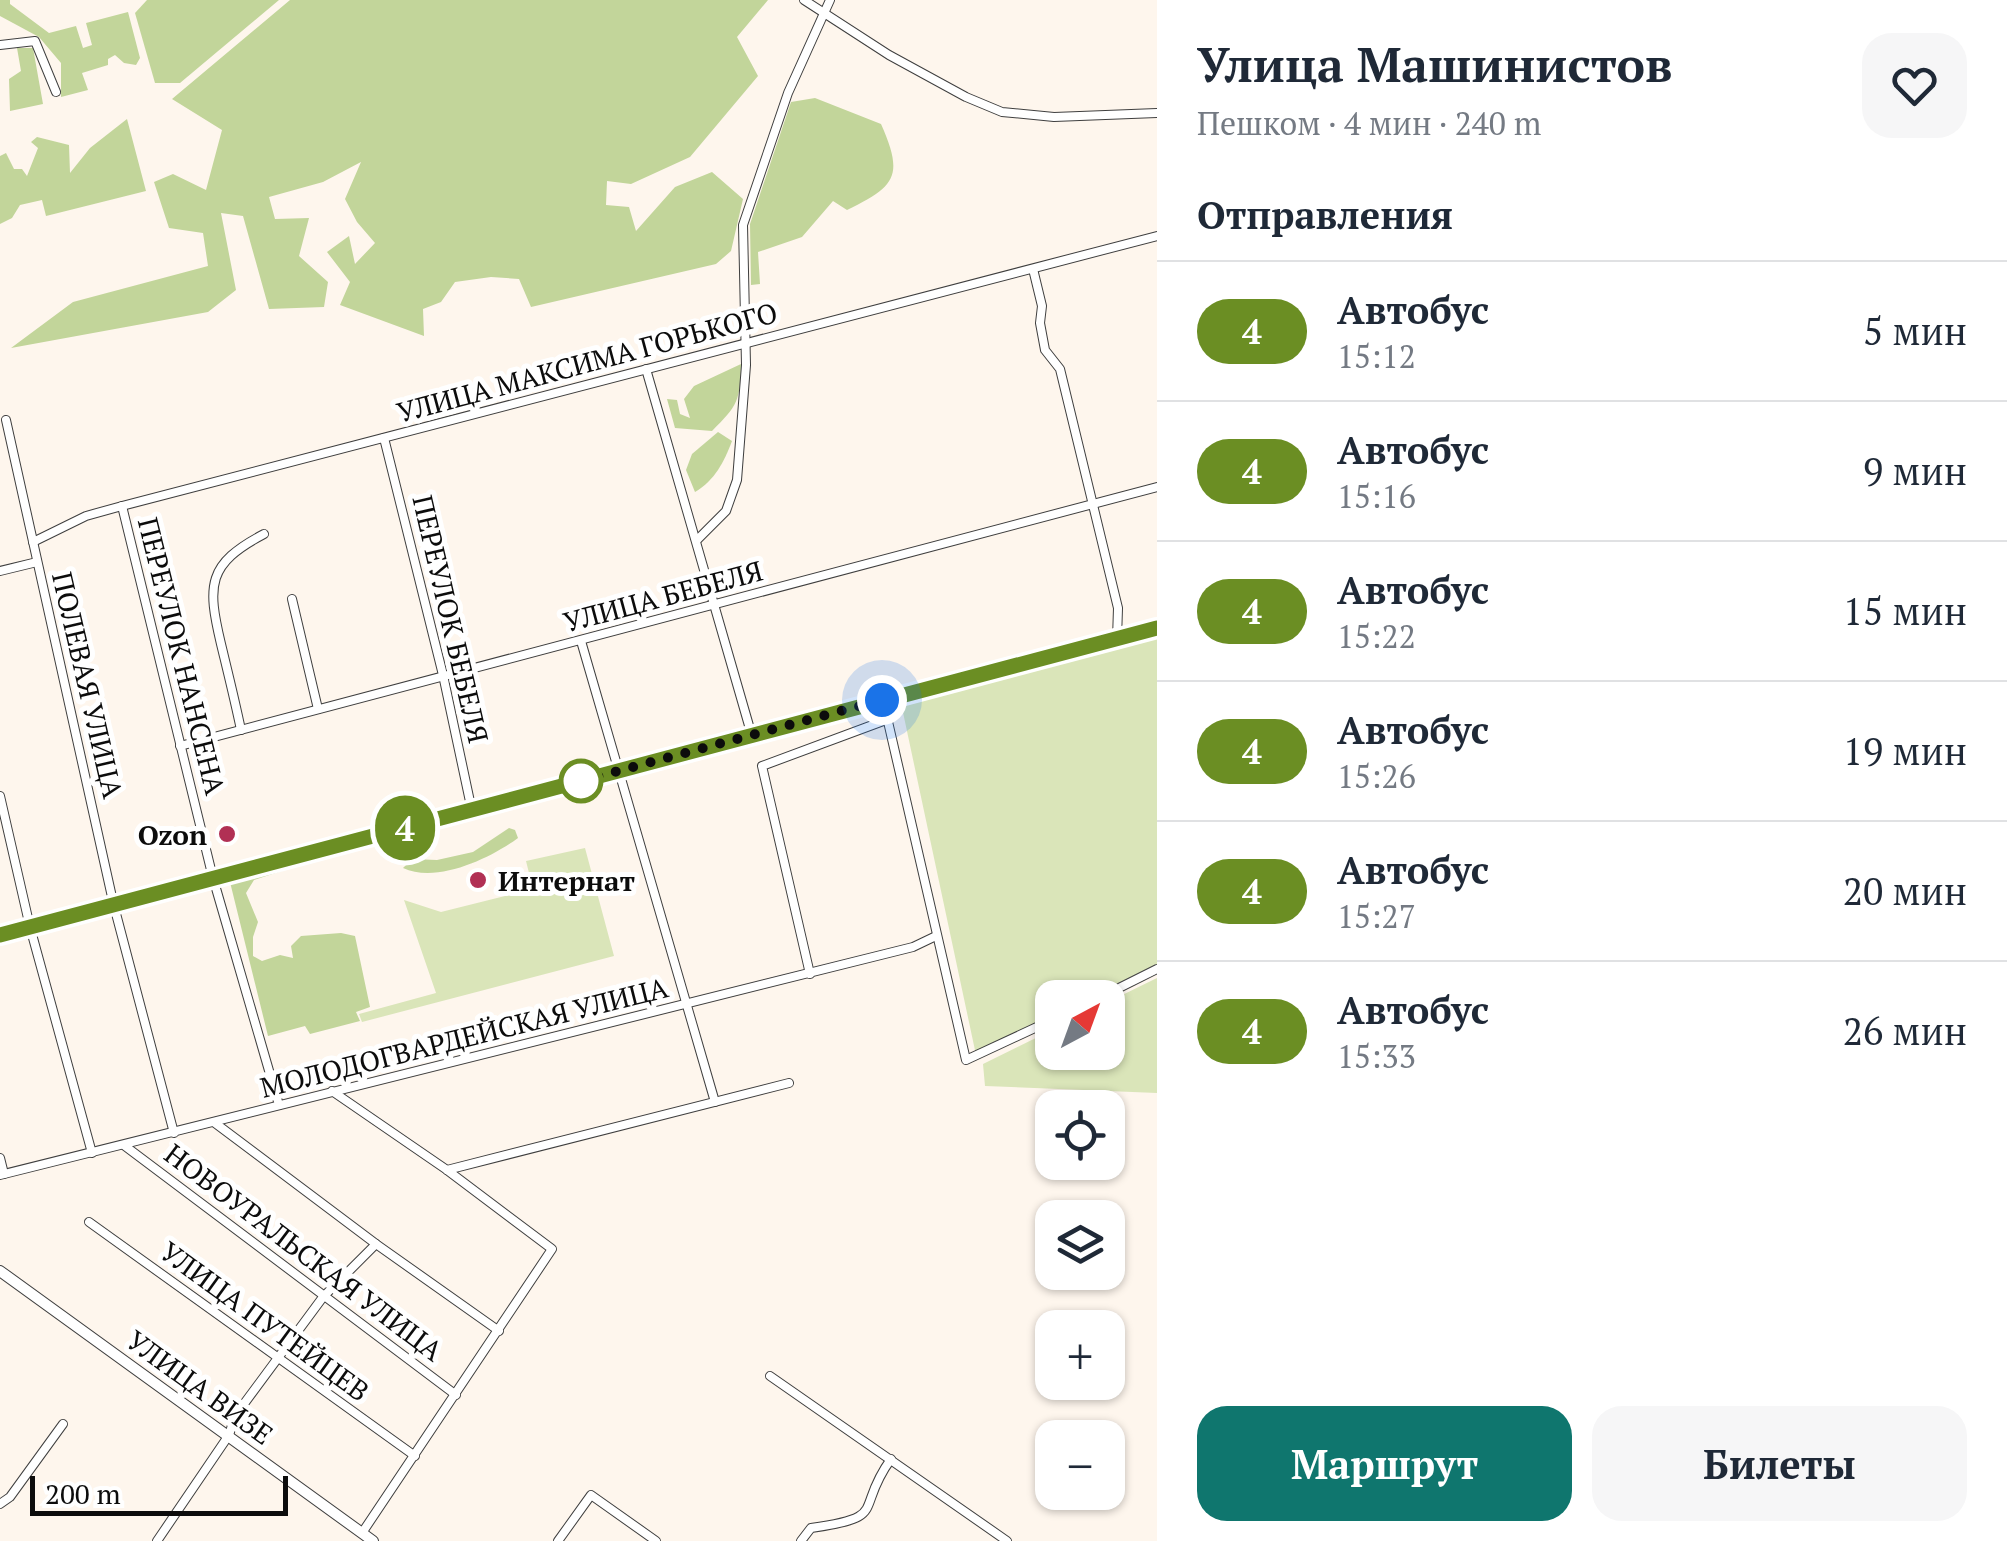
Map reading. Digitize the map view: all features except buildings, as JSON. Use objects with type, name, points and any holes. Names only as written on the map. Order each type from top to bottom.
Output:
[{"type":"main road","points":[[0,935],[1157,628]]},
{"type":"street","points":[[804,0],[889,55],[1002,112],[1054,116],[1157,113]]},
{"type":"street","points":[[697,540],[726,511],[737,480],[746,343],[744,225],[788,93],[830,0]]},
{"type":"street","points":[[0,44],[35,41],[56,92]]},
{"type":"street","name":"УЛИЦА МАКСИМА ГОРЬКОГО","points":[[33,542],[86,516],[122,506],[1157,236]]},
{"type":"street","points":[[1033,269],[1042,306],[1040,323],[1045,350],[1060,369],[1118,608],[1118,639]]},
{"type":"street","points":[[646,369],[752,736]]},
{"type":"street","name":"ПОЛЕВАЯ УЛИЦА","points":[[6,420],[114,906],[174,1133]]},
{"type":"street","name":"ПЕРЕУЛОК БЕБЕЛЯ","points":[[384,438],[443,675],[472,811]]},
{"type":"street","name":"УЛИЦА БЕБЕЛЯ","points":[[180,746],[1157,487]]},
{"type":"street","name":"ПЕРЕУЛОК НАНСЕНА","points":[[122,506],[213,878],[279,1106]]},
{"type":"street","points":[[241,730],[211,602],[222,564],[239,547],[264,534]]},
{"type":"street","points":[[0,570],[37,562]]},
{"type":"street","points":[[292,599],[318,709]]},
{"type":"street","points":[[581,641],[715,1102]]},
{"type":"street","points":[[882,700],[966,1060],[1035,1028]]},
{"type":"street","points":[[810,974],[762,766],[886,720]]},
{"type":"street","points":[[0,796],[30,927],[92,1154]]},
{"type":"street","name":"МОЛОДОГВАРДЕЙСКАЯ УЛИЦА","points":[[2,1175],[912,948],[936,936]]},
{"type":"street","points":[[1125,985],[1157,969]]},
{"type":"street","points":[[446,1170],[789,1083]]},
{"type":"street","points":[[332,1092],[552,1248],[362,1533]]},
{"type":"street","points":[[215,1122],[499,1331]]},
{"type":"street","name":"НОВОУРАЛЬСКАЯ УЛИЦА","points":[[125,1146],[456,1395]]},
{"type":"street","points":[[0,1158],[2,1175]]},
{"type":"street","name":"УЛИЦА ПУТЕЙЦЕВ","points":[[90,1222],[415,1456]]},
{"type":"street","points":[[157,1541],[229,1435],[235,1416],[323,1297],[376,1244]]},
{"type":"street","name":"УЛИЦА ВИЗЕ","points":[[0,1271],[373,1541]]},
{"type":"street","points":[[770,1376],[1007,1541]]},
{"type":"street","points":[[0,1504],[10,1497],[62,1424]]},
{"type":"street","points":[[800,1541],[810,1528],[860,1518],[870,1506],[890,1460]]},
{"type":"street","points":[[558,1541],[591,1494],[656,1541]]},
{"type":"green space","points":[[0,0],[10,0],[10,4],[49,33],[76,26],[83,48],[92,45],[86,23],[128,12],[140,58],[136,65],[124,63],[115,55],[108,59],[108,65],[82,73],[88,90],[61,97],[61,63],[39,37],[0,16]]},
{"type":"green space","points":[[147,0],[279,0],[180,83],[155,83],[135,13]]},
{"type":"green space","points":[[290,0],[768,0],[737,37],[758,76],[690,157],[631,184],[607,181],[606,205],[629,207],[636,231],[675,187],[712,172],[743,199],[731,251],[716,264],[531,307],[519,279],[491,277],[455,282],[441,302],[423,309],[424,336],[340,305],[350,282],[327,252],[349,236],[355,264],[375,243],[357,222],[345,199],[361,162],[323,182],[269,197],[275,219],[309,218],[299,256],[328,282],[324,307],[269,309],[243,216],[221,213],[236,290],[208,312],[11,348],[73,302],[208,266],[203,233],[169,228],[154,182],[173,174],[206,190],[222,130],[172,99]]},
{"type":"green space","points":[[17,48],[33,48],[43,104],[10,111],[9,79],[21,71]]},
{"type":"green space","points":[[815,98],[881,124],[892,156],[891,178],[876,194],[847,210],[833,201],[802,237],[758,252],[760,284],[751,285],[750,224],[791,102]]},
{"type":"green space","points":[[127,119],[146,191],[46,216],[42,200],[20,205],[12,218],[0,224],[0,156],[6,153],[14,169],[22,169],[27,176],[38,148],[31,142],[37,137],[69,145],[70,173],[90,148]]},
{"type":"green space","points":[[741,364],[736,402],[712,431],[675,428],[667,399],[677,400],[680,414],[690,418],[684,399],[694,386]]},
{"type":"green space","points":[[718,432],[732,441],[718,470],[695,492],[686,470],[692,454]]},
{"type":"green space","points":[[1157,635],[1157,964],[1125,980],[1035,980],[1035,1025],[976,1055],[901,703]]},
{"type":"green space","points":[[509,828],[515,830],[518,838],[463,866],[432,873],[403,868],[412,859],[437,860],[473,852]]},
{"type":"green space","points":[[585,848],[614,956],[362,1022],[359,1014],[436,993],[404,900],[441,912],[533,889],[526,861]]},
{"type":"green space","points":[[308,857],[306,863],[254,880],[246,893],[258,922],[253,956],[262,961],[280,955],[293,958],[291,946],[301,936],[355,936],[370,1007],[356,1012],[360,1021],[310,1034],[305,1026],[268,1036],[229,878]]},
{"type":"green space","points":[[1157,978],[1157,1093],[985,1086],[983,1064],[1035,1038],[1035,1070],[1125,1070],[1125,994]]},
{"type":"bus line","name":"4","points":[[0,935],[1157,628]]},
{"type":"place","name":"Ozon","points":[[227,834]]},
{"type":"place","name":"Интернат","points":[[478,880]]},
{"type":"route","points":[[581,781],[882,700]]}]
